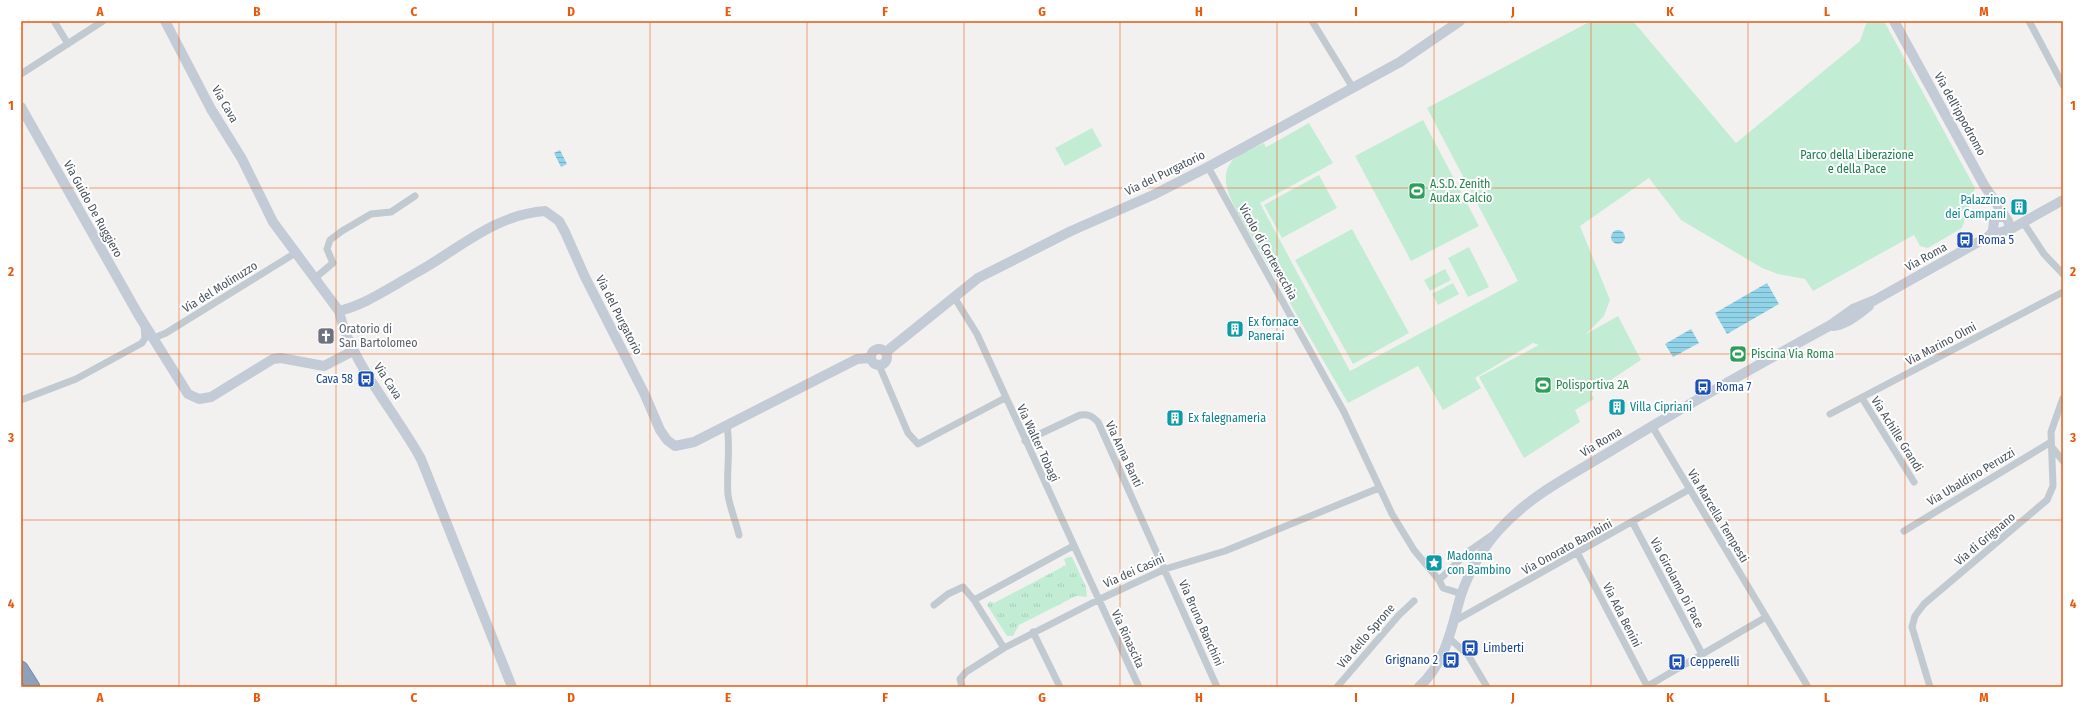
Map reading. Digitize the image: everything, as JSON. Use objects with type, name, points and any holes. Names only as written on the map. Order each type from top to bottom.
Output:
[{"type":"highway","points":[[21,668],[33,687]]},
{"type":"street","points":[[54,21],[68,44]]},
{"type":"street","points":[[21,74],[103,21]]},
{"type":"street","name":"Via Cava","points":[[165,21],[211,108],[242,159],[272,222],[297,252],[339,310],[342,326],[353,350],[408,435],[421,459],[512,687]]},
{"type":"street","points":[[1312,21],[1352,88]]},
{"type":"street","name":"Via del Purgatorio","points":[[886,352],[978,278],[1039,246],[1153,195],[1208,167],[1400,62],[1460,21]]},
{"type":"street","points":[[2029,21],[2063,85]]},
{"type":"street","name":"Via dell'ippodromo","points":[[1898,22],[1984,185],[2002,228]]},
{"type":"street","name":"Via Guido De Ruggiero","points":[[21,107],[144,324],[188,394],[199,399],[211,397],[273,359],[281,358],[324,366],[353,350]]},
{"type":"street","name":"Vicolo di Cortevecchia","points":[[1208,167],[1344,412],[1365,452],[1379,488]]},
{"type":"street","points":[[315,278],[333,263],[327,249],[330,240],[371,214],[392,212],[415,196]]},
{"type":"street","name":"Via Roma","points":[[1440,580],[1469,551],[1498,531],[1532,500],[1652,426],[1829,326],[1838,326],[1849,320],[1876,300],[2002,228],[2023,222],[2063,200]]},
{"type":"street","name":"Via del Purgatorio","points":[[339,310],[350,308],[374,297],[431,264],[483,230],[506,219],[546,211],[559,221],[585,277],[645,395],[660,430],[666,440],[675,446],[685,445],[727,426],[857,359],[870,358]]},
{"type":"street","points":[[2023,222],[2044,254],[2063,274]]},
{"type":"street","name":"Via del Molinuzzo","points":[[154,338],[166,333],[297,252]]},
{"type":"street","name":"Via Marino Olmi","points":[[1830,414],[2063,292]]},
{"type":"street","name":"Via Walter Tobagi","points":[[954,297],[977,334],[1098,600]]},
{"type":"street","points":[[21,400],[76,379],[142,343],[145,338],[144,324]]},
{"type":"street","points":[[878,348],[886,352],[886,361],[879,365],[873,363],[870,358],[871,353],[878,348]]},
{"type":"street","points":[[879,365],[908,434],[918,444],[1005,398]]},
{"type":"street","name":"Via Achille Grandi","points":[[1862,398],[1914,482]]},
{"type":"street","name":"Via di Grignano","points":[[1930,687],[1912,627],[1915,616],[1924,604],[2047,500],[2053,486],[2051,432],[2063,398]]},
{"type":"street","name":"Via Anna Banti","points":[[1025,441],[1080,415],[1087,414],[1093,416],[1098,422],[1165,569]]},
{"type":"street","points":[[727,426],[730,443],[728,497],[739,535]]},
{"type":"street","name":"Via Marcella Tempesti","points":[[1652,426],[1808,687]]},
{"type":"street","points":[[2051,444],[2063,462]]},
{"type":"street","name":"Via Ubaldino Peruzzi","points":[[1904,531],[2051,444]]},
{"type":"street","points":[[1379,488],[1392,514],[1414,550],[1440,580],[1443,588],[1462,594]]},
{"type":"street","name":"Via dei Casini","points":[[962,687],[960,679],[966,672],[1033,632],[1098,600],[1165,569],[1225,551],[1379,488]]},
{"type":"street","name":"Via Onorato Bambini","points":[[1454,622],[1578,554],[1690,489]]},
{"type":"street","name":"Via Girolamo Di Pace","points":[[1633,523],[1702,654]]},
{"type":"street","name":"Via Roma","points":[[1419,687],[1438,665],[1449,638],[1462,594],[1475,564],[1498,531]]},
{"type":"street","points":[[974,600],[1073,546]]},
{"type":"street","name":"Via Ada Benini","points":[[1578,554],[1646,687]]},
{"type":"street","name":"Via Bruno Banchini","points":[[1165,569],[1217,687]]},
{"type":"street","points":[[934,604],[948,594],[963,587],[974,600],[1004,648]]},
{"type":"street","name":"Via Rinascita","points":[[1098,600],[1139,687]]},
{"type":"street","name":"Via dello Sprone","points":[[1337,687],[1399,615],[1414,601]]},
{"type":"street","points":[[1646,687],[1766,617]]},
{"type":"street","points":[[1033,632],[1060,687]]},
{"type":"street","points":[[1449,638],[1468,655],[1487,687]]},
{"type":"green space","name":"Parco della Liberazione e della Pace","points":[[1591,21],[1633,21],[1736,143],[1860,41],[1867,21],[1884,21],[1975,188],[1962,228],[1928,248],[1920,246],[1914,235],[1813,291],[1805,279],[1778,274],[1762,268],[1681,220],[1649,178],[1580,226],[1610,300],[1604,316],[1586,334],[1618,316],[1641,360],[1591,393],[1594,399],[1575,410],[1580,422],[1524,458],[1479,377],[1539,345],[1533,343],[1475,378],[1481,388],[1443,410],[1418,366],[1348,403],[1233,204],[1226,183],[1227,169],[1231,162],[1246,151],[1264,143],[1266,147],[1309,123],[1333,163],[1260,203],[1350,371],[1518,281],[1427,108]]},
{"type":"green space","name":"A.S.D. Zenith Audax Calcio","points":[[1423,120],[1479,226],[1411,261],[1355,156]]},
{"type":"green space","points":[[1092,128],[1102,146],[1065,166],[1055,148]]},
{"type":"green space","points":[[1319,175],[1337,208],[1282,238],[1264,205]]},
{"type":"green space","points":[[1352,229],[1409,333],[1353,364],[1295,260]]},
{"type":"green space","points":[[1469,247],[1489,287],[1468,297],[1448,258]]},
{"type":"green space","points":[[1445,269],[1451,280],[1430,291],[1424,280]]},
{"type":"green space","points":[[1453,283],[1459,294],[1438,305],[1432,294]]},
{"type":"green space","points":[[1072,557],[1086,587],[1087,597],[1076,596],[1019,625],[1013,636],[1007,636],[987,605],[990,601],[994,603],[1066,565],[1064,559]]},
{"type":"water","points":[[560,150],[567,164],[561,167],[554,153]]},
{"type":"water","points":[[1615,230],[1621,230],[1625,234],[1625,240],[1621,244],[1615,244],[1611,240],[1611,234]]},
{"type":"water","points":[[1767,283],[1779,304],[1727,334],[1715,313]]},
{"type":"water","points":[[1691,329],[1699,343],[1673,357],[1665,344]]},
{"type":"place","name":"A.S.D. Zenith Audax Calcio","points":[[1417,191]]},
{"type":"place","name":"Palazzino dei Campani","points":[[2019,207]]},
{"type":"place","name":"Roma 5","points":[[1965,240]]},
{"type":"place","name":"Ex fornace Panerai","points":[[1235,329]]},
{"type":"place","name":"Oratorio di San Bartolomeo","points":[[326,336]]},
{"type":"place","name":"Piscina Via Roma","points":[[1738,354]]},
{"type":"place","name":"Cava 58","points":[[366,379]]},
{"type":"place","name":"Polisportiva 2A","points":[[1543,385]]},
{"type":"place","name":"Roma 7","points":[[1703,387]]},
{"type":"place","name":"Villa Cipriani","points":[[1617,407]]},
{"type":"place","name":"Ex falegnameria","points":[[1175,418]]},
{"type":"place","name":"Madonna con Bambino","points":[[1434,563]]},
{"type":"place","name":"Limberti","points":[[1470,648]]},
{"type":"place","name":"Grignano 2","points":[[1451,660]]},
{"type":"place","name":"Cepperelli","points":[[1677,662]]}]
